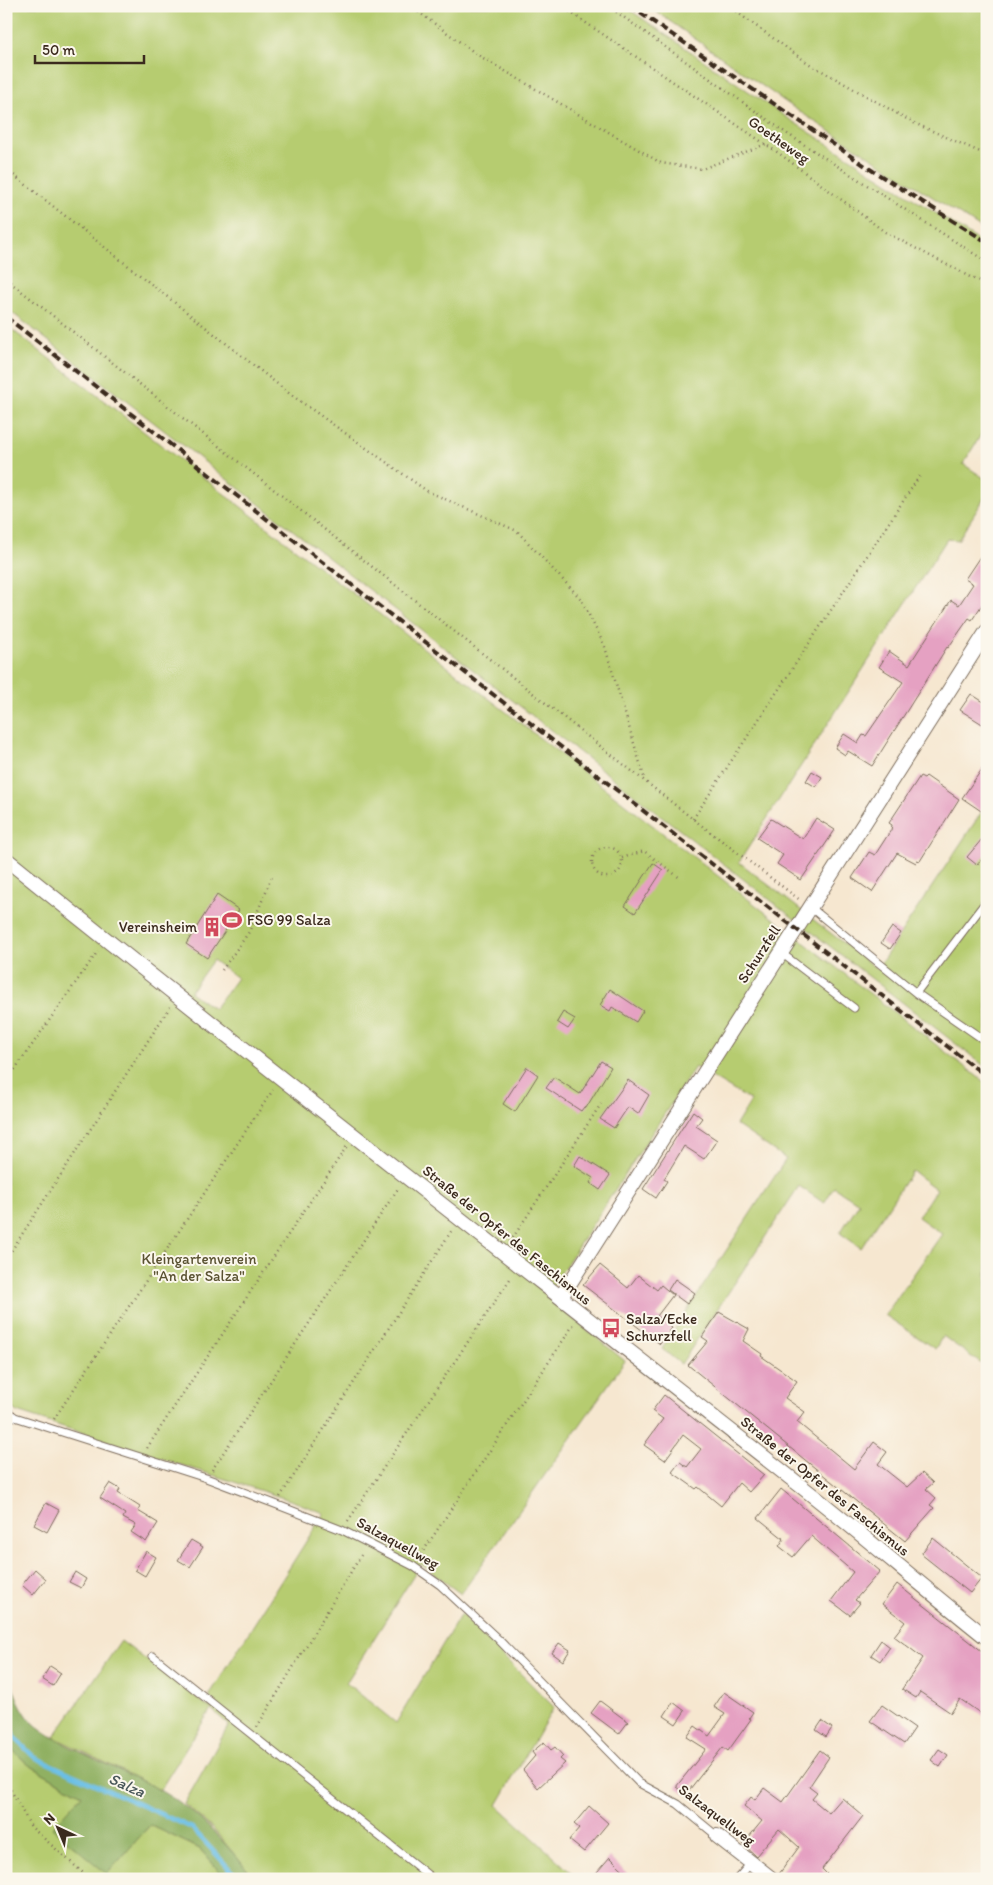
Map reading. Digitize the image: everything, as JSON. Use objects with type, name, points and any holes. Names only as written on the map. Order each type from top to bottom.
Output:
[{"type":"street","name":"Schurzfell","points":[[561,1297],[987,631]]},
{"type":"street","name":"Straße der Opfer des Faschismus","points":[[6,858],[177,997],[355,1134],[520,1264],[580,1314],[800,1485],[987,1638]]},
{"type":"street","name":"Salzaquellweg","points":[[717,1836],[772,1879]]},
{"type":"lane","points":[[916,993],[987,900]]},
{"type":"lane","points":[[809,907],[916,993],[987,1042]]},
{"type":"lane","points":[[780,952],[854,1008]]},
{"type":"lane","name":"Salzaquellweg","points":[[6,1410],[15,1417],[206,1478],[275,1504],[342,1530],[413,1566],[440,1584],[498,1639],[639,1783],[678,1804],[717,1836]]},
{"type":"lane","points":[[154,1656],[433,1879]]},
{"type":"lane","points":[[737,1879],[752,1862]]},
{"type":"path","points":[[410,6],[478,55],[661,163],[702,169],[766,144]]},
{"type":"path","name":"Goetheweg","points":[[562,6],[766,144],[885,232],[987,286]]},
{"type":"path","points":[[608,6],[786,133],[987,262]]},
{"type":"path","points":[[728,6],[808,63],[914,123],[987,155]]},
{"type":"path","points":[[6,169],[290,394],[427,491],[517,531],[581,600],[606,648],[646,781]]},
{"type":"path","points":[[6,278],[693,819],[809,907]]},
{"type":"path","points":[[693,819],[922,474]]},
{"type":"path","points":[[603,848],[616,850],[621,858],[622,864],[617,873],[608,877],[598,875],[592,866],[593,856],[603,848]]},
{"type":"path","points":[[621,858],[644,851],[680,878]]},
{"type":"path","points":[[222,970],[249,932],[272,877]]},
{"type":"path","points":[[6,1082],[106,939]]},
{"type":"path","points":[[6,1259],[177,997]]},
{"type":"path","points":[[48,1428],[281,1077]]},
{"type":"path","points":[[504,1252],[601,1104]]},
{"type":"path","points":[[141,1458],[355,1134]]},
{"type":"path","points":[[206,1478],[406,1175]]},
{"type":"path","points":[[275,1504],[460,1217]]},
{"type":"path","points":[[342,1530],[520,1264]]},
{"type":"path","points":[[413,1566],[580,1314]]},
{"type":"path","points":[[252,1735],[368,1544]]},
{"type":"path","points":[[6,1781],[31,1827],[90,1879]]},
{"type":"green space","points":[[6,6],[624,6],[789,119],[987,246],[987,425],[963,464],[987,480],[987,494],[958,540],[947,539],[739,862],[877,969],[987,804],[987,1068],[6,308]]},
{"type":"green space","points":[[648,6],[987,6],[987,232],[797,110]]},
{"type":"green space","name":"Kleingartenverein \"An der Salza\"","points":[[6,325],[987,1084],[987,1368],[943,1336],[935,1349],[885,1315],[942,1234],[918,1217],[936,1189],[912,1171],[861,1248],[840,1233],[859,1203],[834,1187],[824,1203],[799,1186],[681,1364],[662,1349],[786,1159],[736,1125],[751,1101],[695,1067],[546,1296],[625,1361],[461,1594],[421,1564],[346,1683],[396,1723],[461,1614],[554,1707],[497,1805],[578,1879],[255,1879],[214,1830],[184,1804],[229,1725],[211,1709],[160,1790],[54,1737],[121,1641],[210,1708],[210,1694],[324,1513],[293,1501],[17,1412],[6,1404]],"holes":[[[213,960],[237,978],[214,1009],[190,992]]]},
{"type":"green space","points":[[6,1630],[9,1664],[16,1696],[28,1717],[38,1727],[70,1747],[161,1791],[188,1809],[212,1830],[255,1879],[226,1879],[200,1849],[150,1825],[107,1874],[52,1828],[82,1795],[29,1765],[6,1744]]},
{"type":"green space","points":[[6,1744],[29,1765],[82,1795],[107,1874],[150,1825],[200,1849],[226,1879],[6,1879]]},
{"type":"building","points":[[987,546],[987,597],[972,620],[969,618],[947,647],[872,766],[848,751],[845,755],[835,748],[844,734],[858,743],[863,735],[866,736],[903,682],[879,667],[889,651],[909,665],[951,600],[959,605],[973,584],[965,579]]},
{"type":"building","points":[[971,694],[987,704],[987,727],[960,710]]},
{"type":"building","points":[[987,762],[987,815],[962,798]]},
{"type":"building","points":[[812,771],[822,777],[816,787],[806,781]]},
{"type":"building","points":[[920,776],[924,778],[926,776],[959,799],[920,861],[917,860],[916,863],[897,853],[872,892],[852,878],[869,852],[875,855],[891,830],[892,825],[889,823]]},
{"type":"building","points":[[816,818],[835,830],[801,880],[777,864],[783,855],[757,838],[771,819],[803,839]]},
{"type":"building","points":[[987,833],[987,853],[977,865],[967,857]]},
{"type":"building","points":[[653,863],[663,870],[635,913],[625,906]]},
{"type":"building","name":"Vereinsheim","points":[[217,895],[239,910],[207,958],[186,944]]},
{"type":"building","points":[[892,927],[901,933],[890,949],[881,943]]},
{"type":"building","points":[[610,989],[643,1011],[636,1022],[612,1007],[610,1011],[600,1005]]},
{"type":"building","points":[[563,1012],[575,1019],[568,1029],[557,1022]]},
{"type":"building","points":[[601,1061],[611,1067],[586,1108],[584,1107],[581,1111],[546,1088],[554,1077],[580,1094]]},
{"type":"building","points":[[527,1067],[538,1075],[515,1112],[503,1104]]},
{"type":"building","points":[[628,1080],[649,1095],[638,1114],[628,1107],[614,1128],[600,1119]]},
{"type":"building","points":[[693,1111],[702,1118],[696,1126],[717,1140],[704,1159],[684,1146],[664,1179],[667,1181],[656,1198],[643,1189]]},
{"type":"building","points":[[580,1156],[610,1175],[600,1190],[590,1183],[593,1178],[574,1166]]},
{"type":"building","points":[[600,1265],[628,1288],[638,1275],[657,1290],[661,1285],[673,1295],[657,1316],[672,1328],[660,1344],[583,1285]]},
{"type":"building","points":[[675,1279],[695,1293],[687,1304],[668,1290]]},
{"type":"building","points":[[719,1312],[749,1329],[743,1341],[797,1381],[785,1398],[805,1412],[797,1422],[854,1469],[874,1442],[887,1452],[878,1464],[907,1487],[922,1473],[933,1483],[926,1489],[936,1498],[930,1505],[934,1508],[905,1541],[688,1365],[708,1341],[702,1337]]},
{"type":"building","points":[[664,1395],[764,1475],[749,1492],[739,1483],[721,1506],[698,1487],[696,1489],[672,1472],[680,1462],[687,1467],[701,1449],[683,1435],[665,1460],[644,1445],[663,1419],[652,1411]]},
{"type":"building","points":[[110,1483],[120,1489],[118,1493],[140,1507],[138,1511],[158,1523],[146,1542],[131,1532],[136,1525],[123,1518],[125,1514],[100,1498]]},
{"type":"building","points":[[781,1489],[880,1571],[855,1600],[860,1603],[850,1615],[831,1601],[853,1572],[811,1536],[793,1557],[779,1546],[784,1539],[758,1518]]},
{"type":"building","points":[[46,1503],[59,1510],[47,1532],[34,1525]]},
{"type":"building","points":[[933,1538],[982,1578],[970,1593],[921,1554]]},
{"type":"building","points":[[191,1540],[203,1547],[190,1567],[178,1560]]},
{"type":"building","points":[[146,1551],[156,1557],[145,1576],[135,1570]]},
{"type":"building","points":[[35,1569],[46,1579],[33,1595],[22,1585]]},
{"type":"building","points":[[75,1572],[86,1579],[81,1588],[69,1582]]},
{"type":"building","points":[[897,1584],[987,1655],[987,1718],[960,1699],[951,1713],[920,1692],[916,1698],[902,1689],[923,1658],[894,1636],[905,1622],[882,1604]]},
{"type":"building","points":[[881,1640],[890,1647],[880,1661],[871,1655]]},
{"type":"building","points":[[559,1643],[570,1650],[563,1661],[552,1653]]},
{"type":"building","points":[[50,1666],[61,1673],[53,1686],[42,1679]]},
{"type":"building","points":[[724,1692],[753,1712],[749,1718],[751,1719],[728,1751],[723,1747],[686,1794],[676,1787],[706,1749],[687,1737],[695,1726],[709,1736],[725,1714],[714,1707]]},
{"type":"building","points":[[600,1701],[628,1722],[619,1734],[591,1713]]},
{"type":"building","points":[[673,1702],[685,1711],[676,1724],[664,1716]]},
{"type":"building","points":[[882,1705],[915,1728],[904,1744],[870,1721]]},
{"type":"building","points":[[822,1721],[832,1728],[826,1737],[816,1730]]},
{"type":"building","points":[[544,1742],[551,1750],[555,1747],[563,1756],[560,1759],[565,1763],[538,1788],[523,1770],[535,1756],[532,1752]]},
{"type":"building","points":[[939,1749],[948,1755],[940,1767],[931,1760]]},
{"type":"building","points":[[820,1750],[829,1757],[809,1787],[817,1793],[812,1799],[829,1813],[842,1798],[863,1816],[822,1869],[832,1879],[781,1879],[779,1874],[799,1847],[779,1829],[756,1856],[743,1844],[762,1821],[744,1806],[751,1797],[755,1800],[764,1788],[783,1802]]},
{"type":"building","points":[[589,1806],[608,1823],[584,1852],[569,1840],[579,1828],[574,1824]]},
{"type":"building","points":[[610,1857],[620,1867],[634,1879],[591,1879]]},
{"type":"waterway","name":"Salza","points":[[6,1717],[15,1738],[34,1757],[192,1828],[239,1879]]},
{"type":"railway","points":[[630,6],[873,171],[987,242]]},
{"type":"railway","points":[[6,317],[987,1077]]},
{"type":"place","name":"FSG 99 Salza","points":[[232,920]]},
{"type":"place","name":"Vereinsheim","points":[[212,927]]},
{"type":"place","name":"Salza/Ecke Schurzfell","points":[[611,1328]]}]
